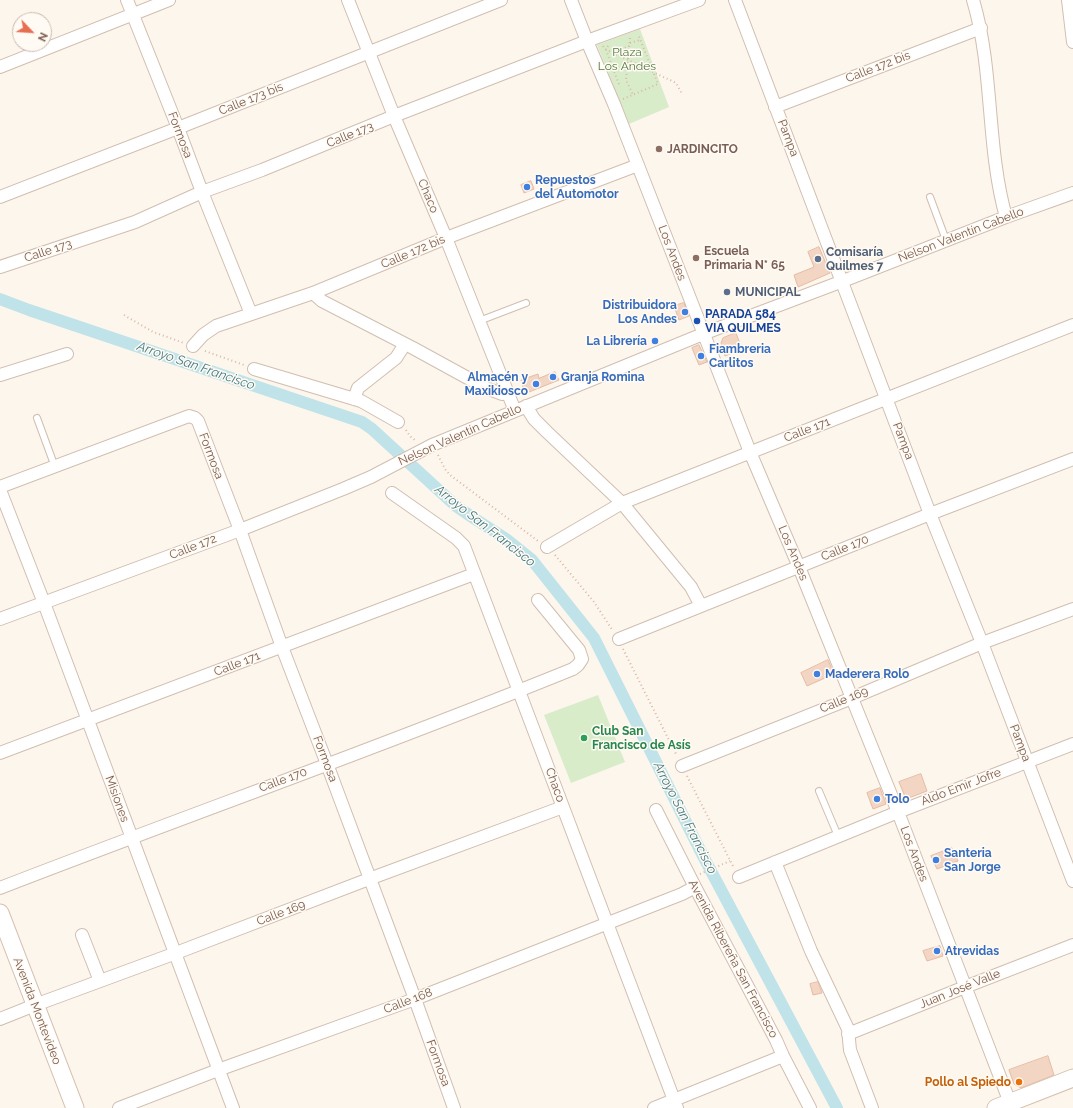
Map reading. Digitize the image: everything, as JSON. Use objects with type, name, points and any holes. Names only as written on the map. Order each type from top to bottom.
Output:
[{"type":"street","name":"Formosa","points":[[127,0],[251,314]]},
{"type":"street","points":[[0,67],[169,0]]},
{"type":"street","name":"Chaco","points":[[348,0],[370,52],[394,116],[446,238],[508,392],[521,408],[534,418],[622,503],[691,587],[701,606]]},
{"type":"street","name":"Calle 173 bis","points":[[0,197],[501,0]]},
{"type":"street","name":"Los Andes","points":[[571,0],[592,39],[619,101],[638,165],[703,334],[898,812],[1011,1107]]},
{"type":"street","name":"Calle 173","points":[[0,267],[117,229],[202,192],[262,170],[394,116],[592,39],[699,0]]},
{"type":"street","name":"Pampa","points":[[735,0],[843,281],[930,514],[982,643],[1073,881]]},
{"type":"street","points":[[973,0],[981,28],[999,186],[1006,217]]},
{"type":"street","points":[[1068,0],[1073,42]]},
{"type":"street","name":"Calle 172 bis","points":[[776,107],[981,28]]},
{"type":"street","name":"Calle 172 bis","points":[[193,346],[211,328],[313,293],[446,238],[638,165]]},
{"type":"street","name":"Nelson Valentín Cabello","points":[[384,470],[419,447],[432,445],[703,334],[1006,217],[1073,193]]},
{"type":"street","points":[[313,293],[322,302],[405,344],[486,388],[502,394],[508,392]]},
{"type":"street","name":"Calle 171","points":[[547,547],[622,503],[1073,325]]},
{"type":"street","points":[[354,399],[358,388],[396,358],[405,344]]},
{"type":"street","points":[[0,375],[67,354]]},
{"type":"street","points":[[254,369],[361,401],[398,422]]},
{"type":"street","name":"Formosa","points":[[54,467],[189,416],[198,421],[415,999],[454,1108]]},
{"type":"street","name":"Calle 170","points":[[619,639],[930,514],[1073,460]]},
{"type":"street","points":[[0,487],[54,467]]},
{"type":"street","name":"Calle 172","points":[[0,620],[240,530],[343,489],[384,470]]},
{"type":"street","name":"Misiones","points":[[0,490],[176,953],[233,1108]]},
{"type":"street","name":"Chaco","points":[[392,493],[460,541],[467,552],[474,574],[608,922],[675,1104]]},
{"type":"street","name":"Calle 171","points":[[0,753],[474,574]]},
{"type":"street","name":"Calle 170","points":[[0,888],[131,837],[520,691],[573,669],[582,659],[580,650],[538,600]]},
{"type":"street","name":"Calle 169","points":[[682,766],[852,698],[982,643],[1073,608]]},
{"type":"street","name":"Aldo Emir Jofre","points":[[739,877],[898,812],[1073,744]]},
{"type":"street","name":"Calle 169","points":[[0,1019],[563,807]]},
{"type":"street","name":"Avenida Ribereña San Francisco","points":[[656,810],[696,881],[810,1108]]},
{"type":"street","points":[[775,862],[811,951],[848,1029],[850,1050],[872,1108]]},
{"type":"street","name":"Calle 168","points":[[119,1108],[218,1070],[415,999],[682,894],[696,881]]},
{"type":"street","name":"Avenida Montevideo","points":[[0,913],[75,1108]]},
{"type":"street","points":[[82,935],[100,982]]},
{"type":"street","name":"Juan José Valle","points":[[848,1034],[1073,945]]},
{"type":"street","points":[[654,1108],[675,1104],[783,1056]]},
{"type":"street","points":[[1011,1107],[1073,1078]]},
{"type":"street","points":[[1011,1107],[1073,1089]]},
{"type":"lane","points":[[930,197],[946,240]]},
{"type":"lane","points":[[479,321],[526,302]]},
{"type":"lane","points":[[37,418],[54,467]]},
{"type":"lane","points":[[819,791],[838,836]]},
{"type":"path","points":[[608,46],[606,50],[619,101],[633,95],[658,84],[638,34],[630,37],[626,80],[633,95]]},
{"type":"path","points":[[592,39],[606,50],[676,83],[682,94]]},
{"type":"path","points":[[614,53],[640,40]]},
{"type":"path","points":[[398,422],[419,447]]},
{"type":"path","points":[[432,445],[445,469],[450,475],[547,547],[594,602],[619,639],[739,877]]},
{"type":"path","points":[[696,881],[730,861]]},
{"type":"green space","name":"Plaza Los Andes","points":[[640,29],[669,107],[629,124],[597,45]]},
{"type":"green space","name":"Club San Francisco de Asís","points":[[598,695],[625,762],[571,783],[544,715]]},
{"type":"building","name":"Repuestos del Automotor","points":[[531,181],[534,189],[524,193],[521,185]]},
{"type":"building","name":"Comisaría Quilmes 7","points":[[819,247],[830,273],[798,287],[794,275],[814,267],[808,252]]},
{"type":"building","points":[[684,303],[689,316],[679,320],[674,306]]},
{"type":"building","points":[[736,333],[742,349],[725,356],[721,343],[723,338]]},
{"type":"building","name":"Fiambreria Carlitos","points":[[699,345],[707,362],[699,365],[692,348]]},
{"type":"building","points":[[555,372],[559,380],[529,392],[524,391],[521,380],[538,374],[539,378]]},
{"type":"building","name":"Maderera Rolo","points":[[828,660],[834,674],[807,686],[801,673]]},
{"type":"building","points":[[921,774],[927,791],[906,799],[899,782]]},
{"type":"building","name":"Tolo","points":[[880,788],[886,804],[873,809],[867,793]]},
{"type":"building","points":[[952,848],[958,861],[937,869],[931,856]]},
{"type":"building","points":[[940,946],[943,956],[927,961],[923,951]]},
{"type":"building","points":[[818,982],[822,993],[813,995],[810,984]]},
{"type":"building","points":[[1048,1056],[1054,1075],[1021,1088],[1014,1084],[1009,1070]]},
{"type":"waterway","name":"Arroyo San Francisco","points":[[0,299],[362,422],[372,429],[456,506],[506,539],[532,560],[594,638],[703,856],[837,1108]]},
{"type":"place","name":"JARDINCITO","points":[[659,149]]},
{"type":"place","name":"Repuestos del Automotor","points":[[527,187]]},
{"type":"place","name":"Escuela Primaria N* 65","points":[[696,258]]},
{"type":"place","name":"Comisaría Quilmes 7","points":[[818,259]]},
{"type":"place","name":"MUNICIPAL","points":[[727,292]]},
{"type":"place","name":"Distribuidora Los Andes","points":[[685,312]]},
{"type":"place","name":"PARADA 584 VIA QUILMES","points":[[697,321]]},
{"type":"place","name":"La Librería","points":[[655,341]]},
{"type":"place","name":"Fiambreria Carlitos","points":[[701,356]]},
{"type":"place","name":"Granja Romina","points":[[553,377]]},
{"type":"place","name":"Almacén y Maxikiosco","points":[[536,384]]},
{"type":"place","name":"Maderera Rolo","points":[[817,674]]},
{"type":"place","name":"Club San Francisco de Asís","points":[[584,738]]},
{"type":"place","name":"Tolo","points":[[877,799]]},
{"type":"place","name":"Santeria San Jorge","points":[[936,860]]},
{"type":"place","name":"Atrevidas","points":[[937,951]]},
{"type":"place","name":"Pollo al Spiedo","points":[[1019,1082]]}]
